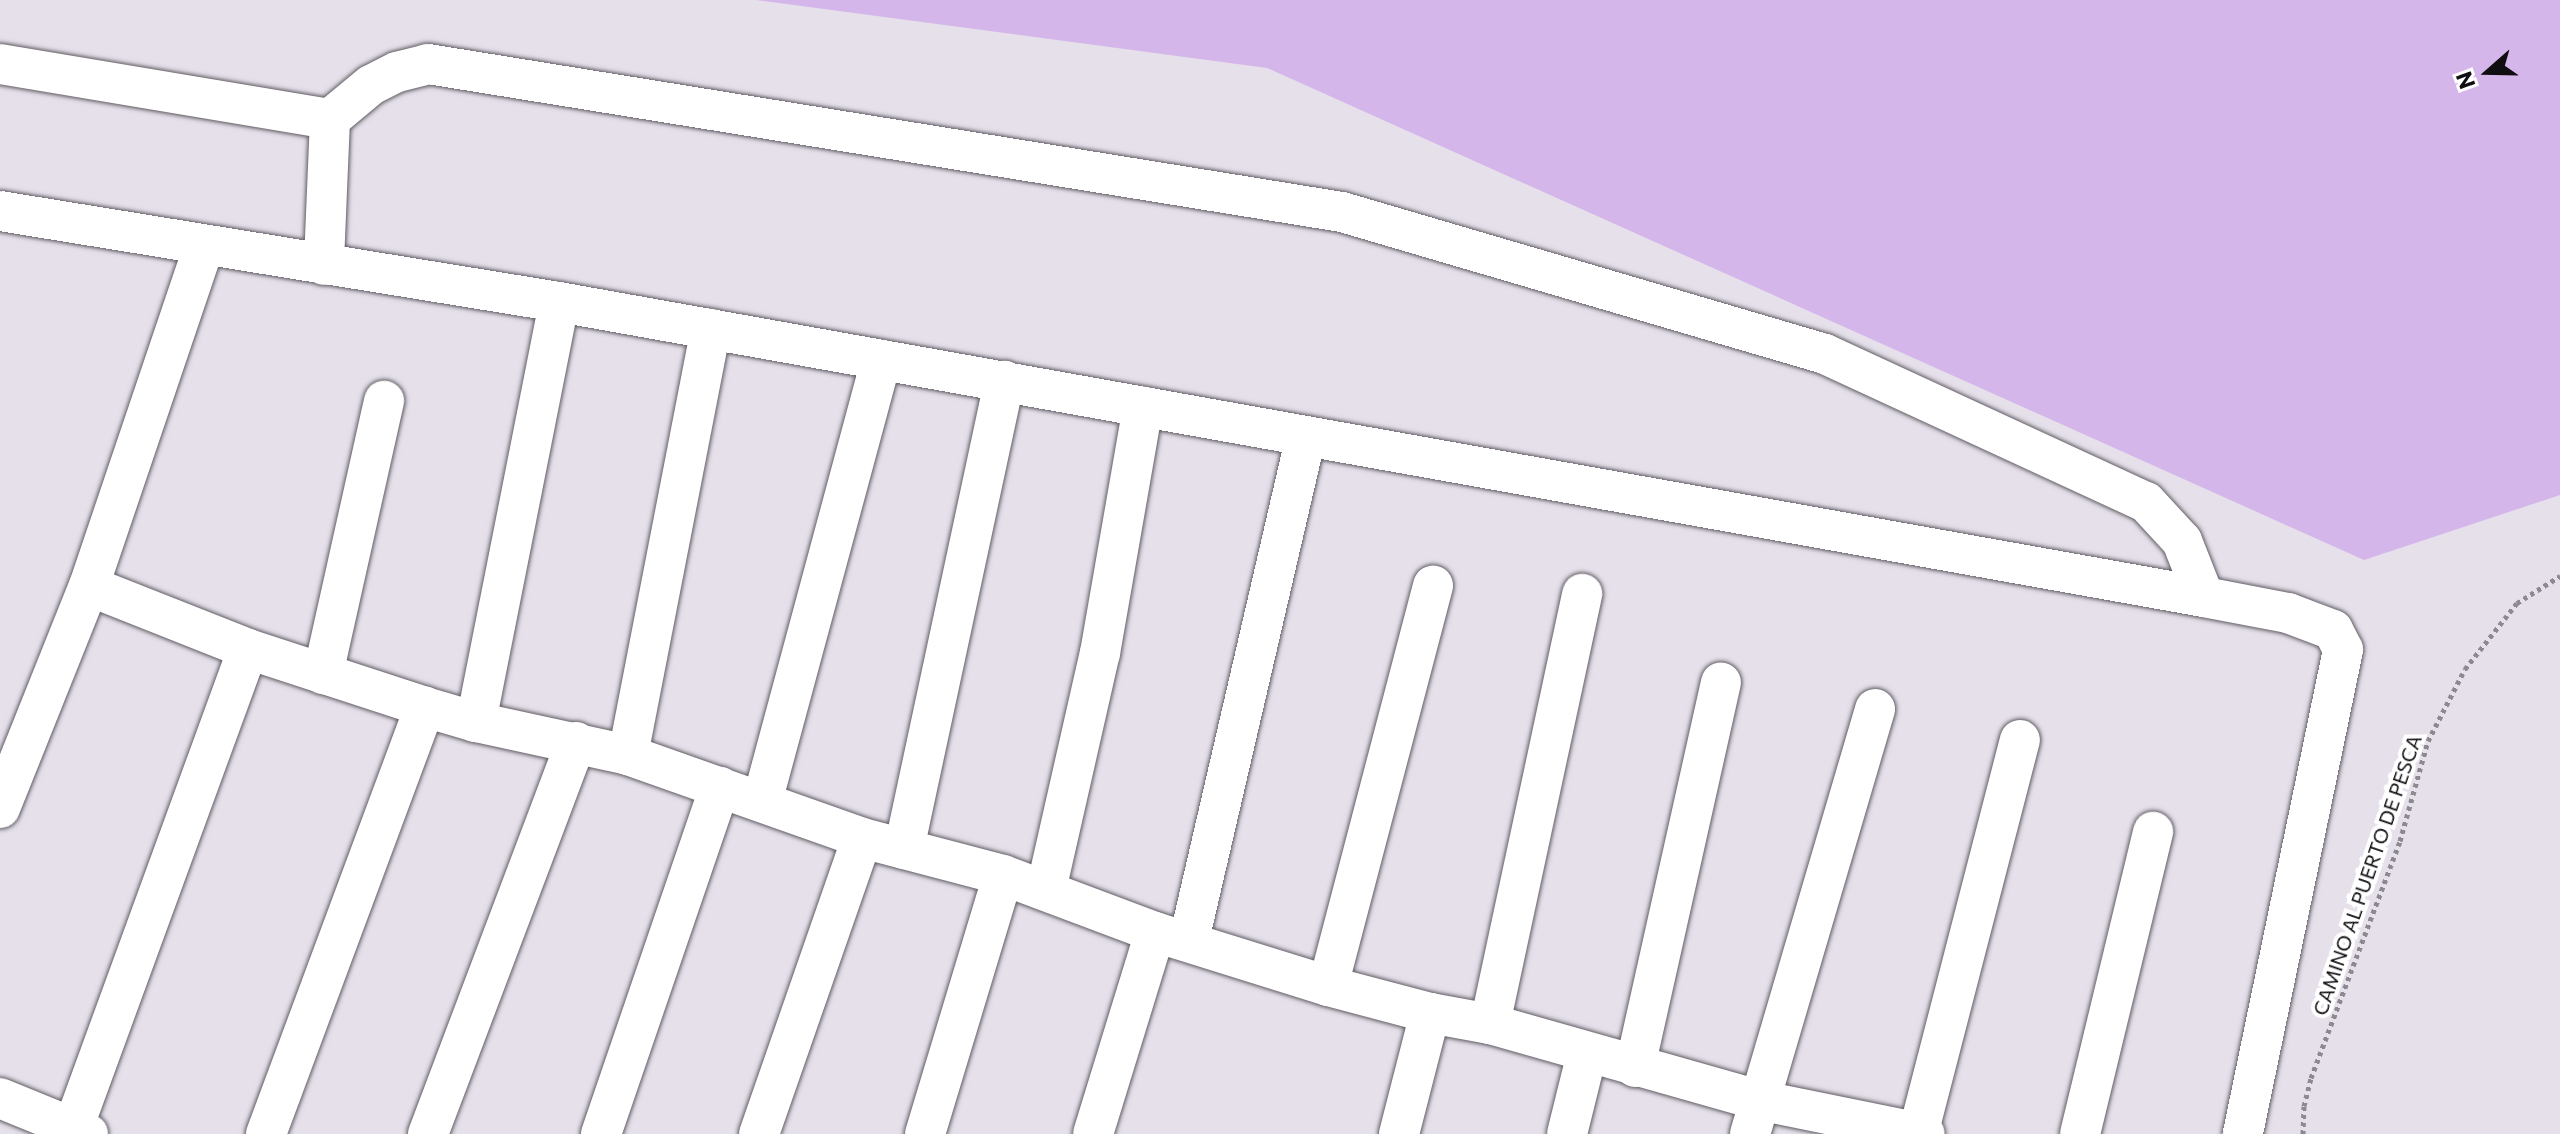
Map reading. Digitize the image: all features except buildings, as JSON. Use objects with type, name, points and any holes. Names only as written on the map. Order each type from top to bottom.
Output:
[{"type":"street","points":[[0,64],[330,119]]},
{"type":"street","points":[[324,265],[330,119],[371,85],[397,72],[428,64],[1342,212],[1825,354],[2146,502],[2182,541],[2204,597]]},
{"type":"street","points":[[0,211],[559,302],[1004,381],[2204,597],[2288,613],[2333,630],[2343,650],[2243,1134]]},
{"type":"street","points":[[0,808],[89,586],[204,246]]},
{"type":"street","points":[[476,722],[559,302]]},
{"type":"street","points":[[628,755],[711,329]]},
{"type":"street","points":[[762,802],[881,360]]},
{"type":"street","points":[[904,849],[1004,381]]},
{"type":"street","points":[[323,674],[384,401]]},
{"type":"street","points":[[1046,890],[1100,653],[1143,407]]},
{"type":"street","points":[[1093,1134],[1172,936],[1306,436]]},
{"type":"street","points":[[89,586],[248,649],[425,707],[476,722],[628,755],[862,838],[1003,875],[1172,936],[1328,986],[1430,1013],[1490,1024],[1635,1067],[1754,1117],[1920,1134],[2020,740]]},
{"type":"street","points":[[1328,986],[1433,586]]},
{"type":"street","points":[[1490,1024],[1582,594]]},
{"type":"street","points":[[0,1098],[80,1131],[248,649]]},
{"type":"street","points":[[1635,1067],[1721,682]]},
{"type":"street","points":[[266,1134],[425,707]]},
{"type":"street","points":[[1754,1117],[1875,709]]},
{"type":"street","points":[[428,1134],[576,742]]},
{"type":"street","points":[[601,1134],[720,787]]},
{"type":"street","points":[[2080,1134],[2153,832]]},
{"type":"street","points":[[759,1134],[862,838]]},
{"type":"street","points":[[925,1134],[1003,875]]},
{"type":"street","points":[[1399,1134],[1430,1013]]},
{"type":"street","points":[[1567,1134],[1587,1053]]},
{"type":"path","name":"CAMINO AL PUERTO DE PESCA","points":[[2303,1134],[2304,1106],[2311,1078],[2400,841],[2428,741],[2465,669],[2517,603],[2560,576]]},
{"type":"shaded area","points":[[756,0],[2560,0],[2560,495],[2364,560],[1267,68]]}]
